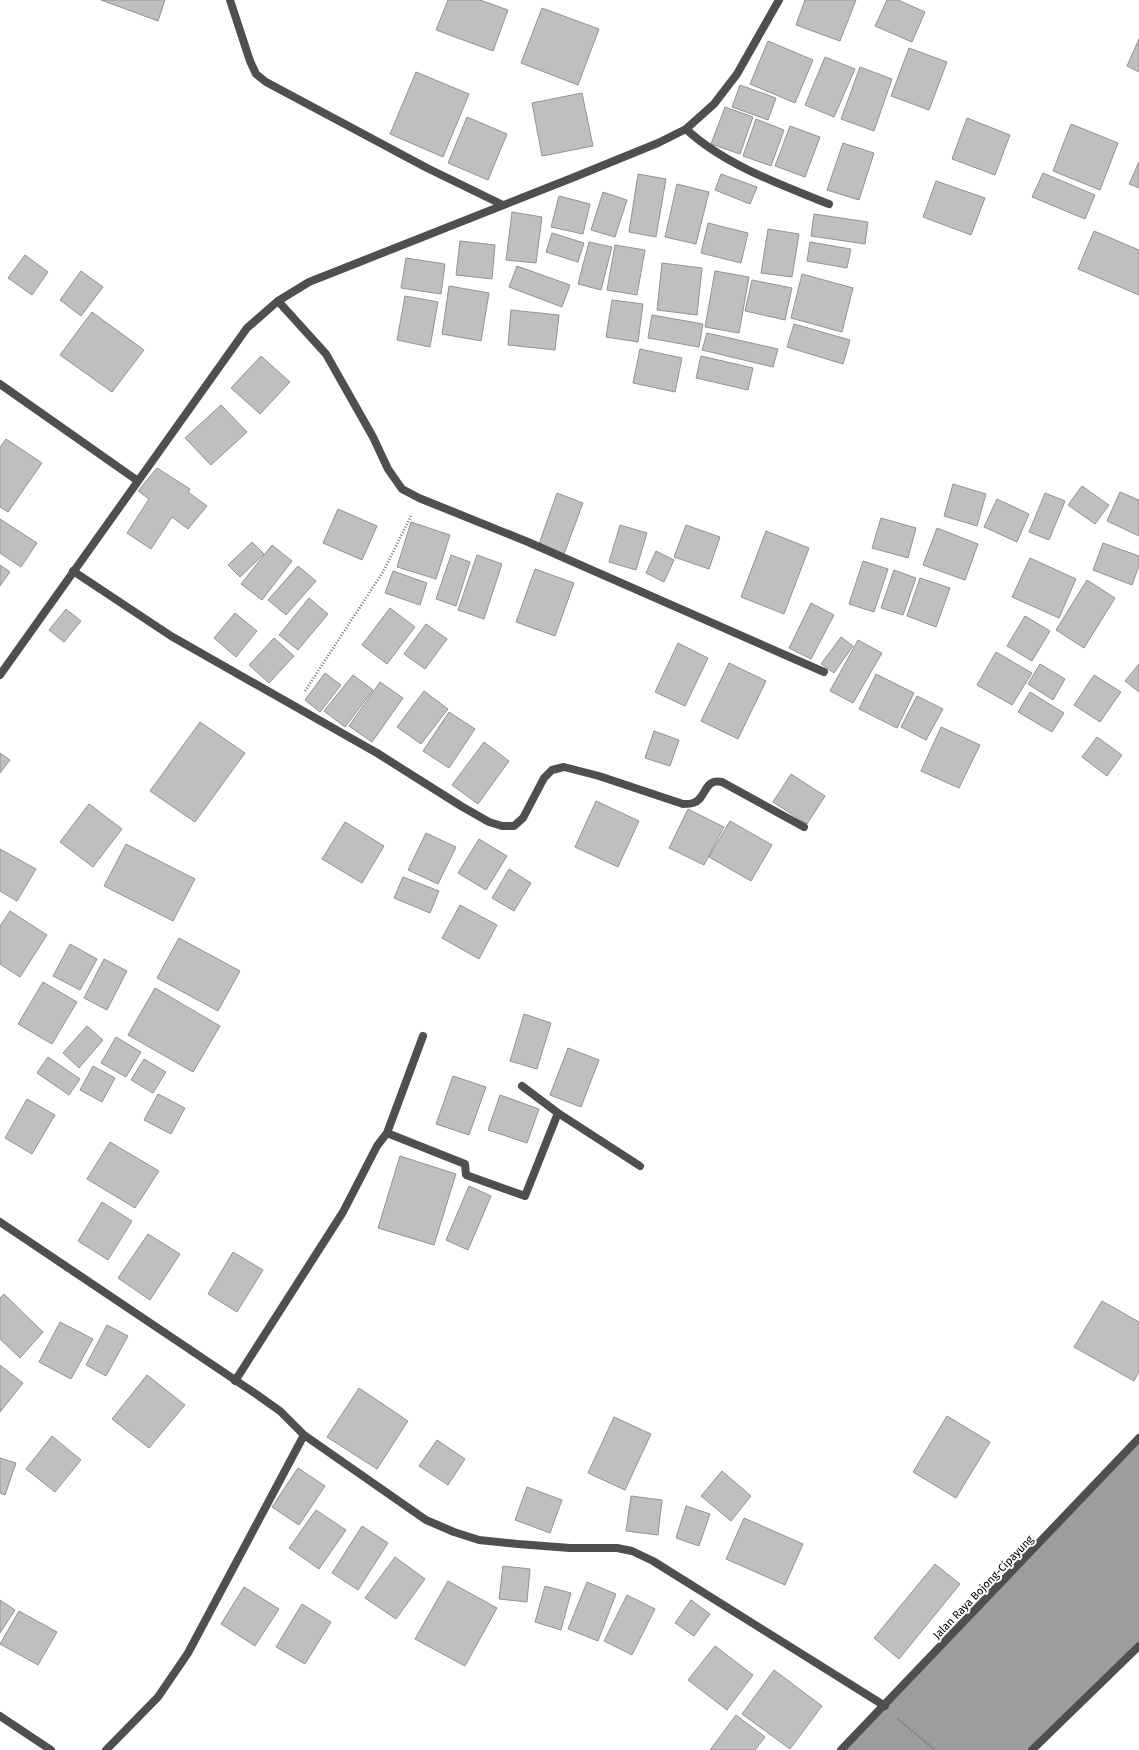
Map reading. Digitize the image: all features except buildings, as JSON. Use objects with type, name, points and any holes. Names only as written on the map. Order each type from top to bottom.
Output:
[{"type":"street","points":[[230,0],[250,61],[256,74],[266,82],[428,168],[503,205]]},
{"type":"street","points":[[0,675],[247,328],[278,301],[309,282],[651,146],[686,129],[714,104],[737,74],[779,0]]},
{"type":"street","points":[[686,129],[702,145],[724,158],[829,204]]},
{"type":"street","points":[[278,301],[326,354],[373,437],[388,470],[402,488],[419,498],[528,542],[824,672]]},
{"type":"street","points":[[0,384],[138,481]]},
{"type":"street","points":[[73,571],[171,636],[377,753],[489,822],[502,826],[514,826],[523,818],[544,778],[552,770],[564,767],[600,776],[683,804],[693,804],[700,798],[710,783],[715,781],[722,782],[804,827]]},
{"type":"street","points":[[235,1381],[343,1212],[378,1146],[387,1133],[423,1036]]},
{"type":"street","points":[[522,1086],[558,1114],[640,1166]]},
{"type":"street","points":[[387,1133],[465,1164],[466,1175],[525,1196],[558,1114]]},
{"type":"street","points":[[0,1222],[280,1411],[304,1434],[426,1520],[454,1532],[479,1540],[570,1548],[617,1548],[632,1551],[653,1561],[885,1706]]},
{"type":"street","points":[[106,1750],[158,1697],[188,1653],[304,1434]]},
{"type":"street","name":"Jalan Raya Bojong-Cipayung","points":[[841,1750],[885,1706],[1139,1438]]},
{"type":"street","points":[[1032,1750],[1139,1646]]},
{"type":"street","points":[[0,1716],[51,1750]]},
{"type":"path","points":[[295,706],[333,651],[383,572],[402,537],[419,498]]},
{"type":"path","points":[[908,1728],[935,1750]]},
{"type":"shaded area","points":[[1139,1433],[1139,1646],[1032,1750],[843,1750]]}]
